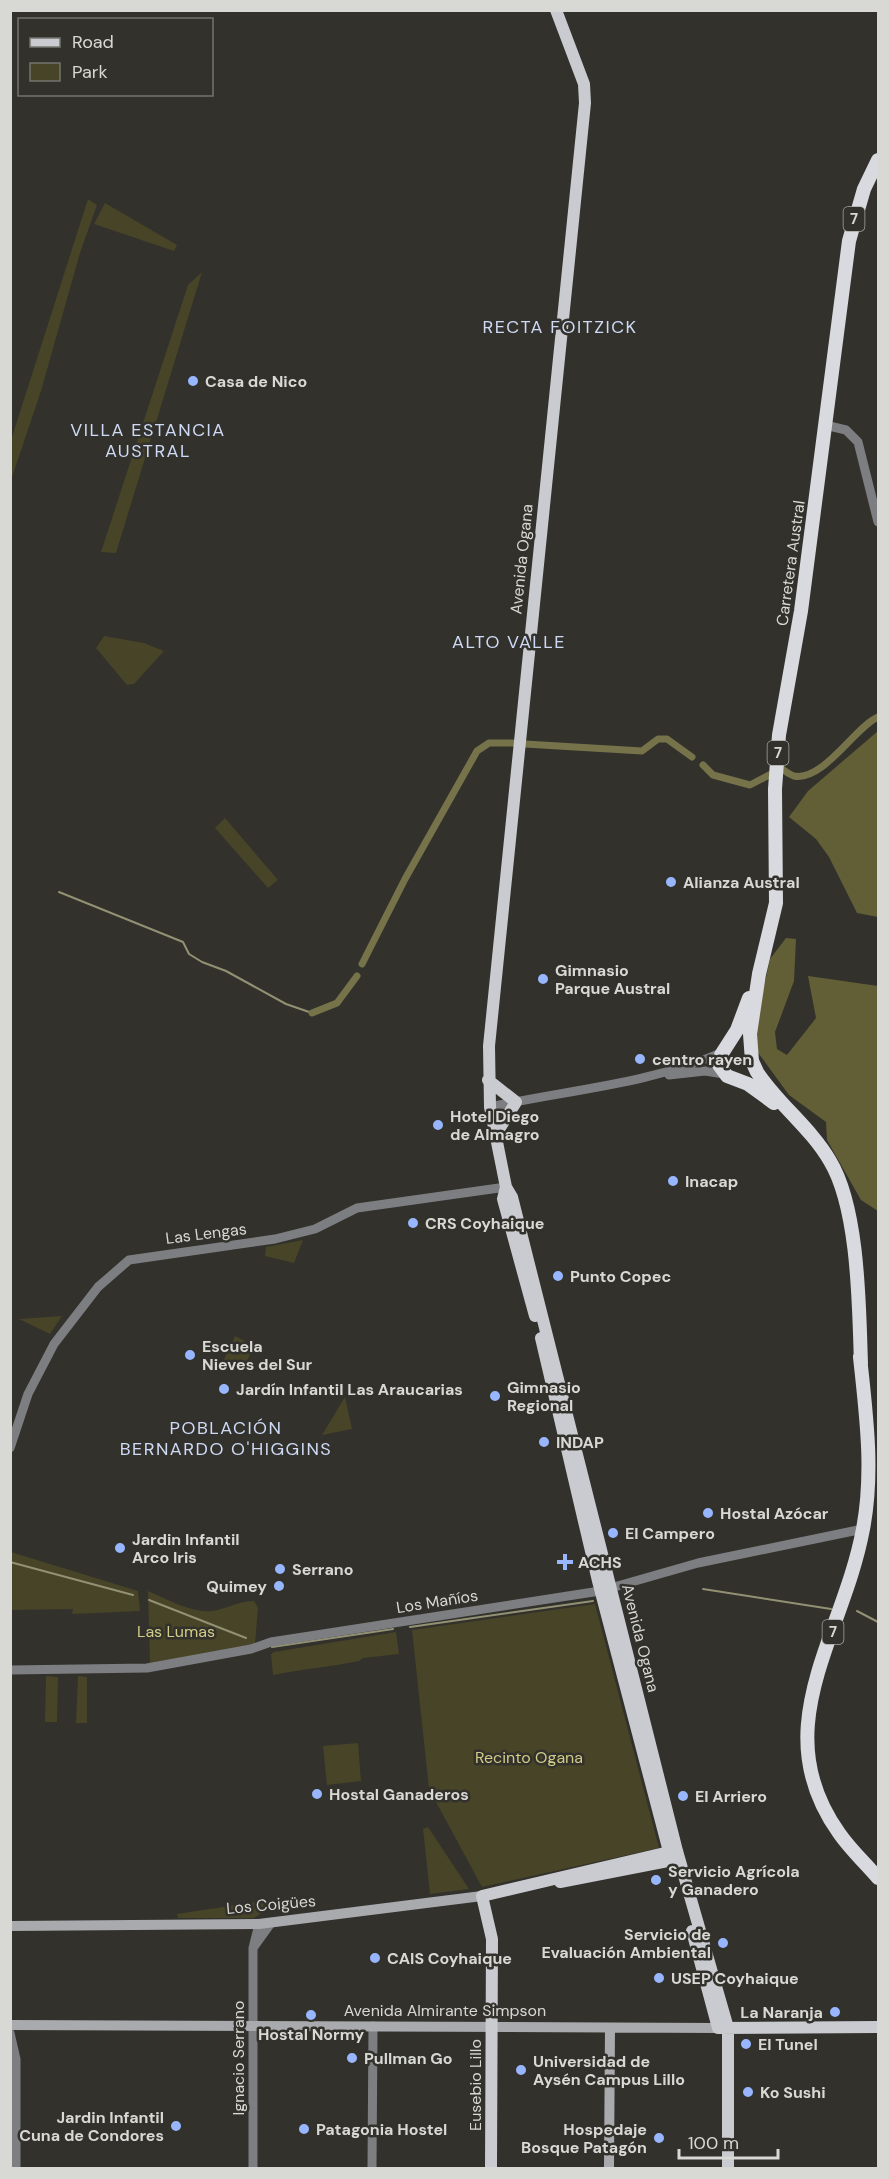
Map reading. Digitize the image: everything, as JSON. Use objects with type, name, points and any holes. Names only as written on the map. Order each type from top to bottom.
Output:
[{"type":"highway","name":"Carretera Austral","points":[[752,1059],[750,1034],[759,974],[777,903],[775,789],[779,735],[801,611],[849,241],[864,189],[879,160]]},
{"type":"highway","name":"Carretera Austral","points":[[729,1076],[719,1065],[759,974]]},
{"type":"highway","points":[[725,1050],[741,1046],[752,1059],[748,1073],[729,1076]]},
{"type":"highway","name":"7","points":[[752,1059],[766,1084],[830,1160],[845,1197],[860,1313],[861,1364],[869,1460],[863,1529],[851,1582],[814,1684],[806,1723],[806,1753],[814,1784],[839,1834],[879,1878]]},
{"type":"highway","name":"7","points":[[729,1076],[756,1089],[800,1124]]},
{"type":"main road","name":"Avenida Ogana","points":[[556,10],[584,84],[585,103],[502,902],[489,1046],[490,1107],[506,1186],[503,1199],[606,1590],[673,1857],[723,2028],[728,2169]]},
{"type":"main road","points":[[488,1080],[516,1102],[495,1134]]},
{"type":"main road","name":"Los Coigües","points":[[10,1926],[271,1923],[482,1896],[531,1886],[576,1881],[673,1857]]},
{"type":"main road","name":"Eusebio Lillo","points":[[482,1896],[492,1939],[492,2169]]},
{"type":"main road","name":"Avenida Almirante Simpson","points":[[10,2025],[879,2027]]},
{"type":"main road","points":[[609,2169],[610,2028]]},
{"type":"street","points":[[825,425],[846,430],[858,442],[879,522]]},
{"type":"street","points":[[490,1107],[646,1077],[690,1065],[725,1050]]},
{"type":"street","points":[[646,1077],[705,1071],[729,1076]]},
{"type":"street","name":"Las Lengas","points":[[10,1448],[28,1394],[54,1344],[98,1287],[129,1260],[275,1239],[315,1229],[357,1208],[506,1186]]},
{"type":"street","name":"Los Mañíos","points":[[10,1670],[147,1668],[251,1649],[271,1642],[606,1590],[698,1563],[863,1529]]},
{"type":"street","points":[[253,1948],[271,1923]]},
{"type":"street","name":"Ignacio Serrano","points":[[253,2169],[253,1948],[259,1924]]},
{"type":"street","points":[[372,2169],[373,2026]]},
{"type":"street","points":[[10,2033],[16,2059],[16,2169]]},
{"type":"green space","points":[[88,199],[97,205],[80,253],[41,391],[11,480],[11,440]]},
{"type":"green space","points":[[105,203],[177,245],[174,251],[94,224]]},
{"type":"green space","points":[[202,272],[116,553],[101,552],[188,285]]},
{"type":"green space","points":[[104,636],[144,643],[164,651],[134,684],[127,685],[96,648]]},
{"type":"green space","points":[[225,818],[278,880],[268,888],[215,828]]},
{"type":"green space","points":[[303,1240],[294,1263],[265,1256],[266,1247]]},
{"type":"green space","points":[[62,1316],[50,1334],[19,1319]]},
{"type":"green space","points":[[235,1336],[254,1346],[241,1373],[222,1364]]},
{"type":"green space","points":[[345,1397],[352,1429],[322,1435]]},
{"type":"green space","points":[[11,1552],[138,1591],[140,1611],[72,1614],[73,1609],[11,1610]]},
{"type":"green space","name":"Las Lumas","points":[[148,1591],[179,1605],[204,1611],[254,1601],[258,1608],[255,1644],[150,1663]]},
{"type":"green space","name":"Recinto Ogana","points":[[595,1604],[659,1848],[482,1887],[429,1789],[412,1630]]},
{"type":"green space","points":[[396,1632],[399,1654],[363,1658],[359,1661],[273,1675],[271,1654],[274,1652]]},
{"type":"green space","points":[[46,1676],[58,1677],[57,1722],[45,1722]]},
{"type":"green space","points":[[78,1676],[87,1677],[87,1723],[76,1723]]},
{"type":"green space","points":[[358,1743],[361,1781],[327,1785],[323,1746]]},
{"type":"green space","points":[[428,1827],[469,1889],[430,1894],[423,1829]]},
{"type":"green space","points":[[270,1900],[263,1912],[254,1918],[178,1918],[177,1914]]},
{"type":"shaded area","points":[[878,731],[878,917],[857,913],[829,857],[816,839],[789,817],[808,791]]},
{"type":"shaded area","points":[[786,938],[796,939],[794,981],[775,1032],[777,1049],[787,1055],[816,1018],[808,976],[878,986],[878,1211],[861,1200],[827,1140],[826,1122],[789,1095],[757,1051],[757,1018],[770,959]]},
{"type":"waterway","points":[[782,769],[794,776],[805,776],[816,771],[859,731],[878,717]]},
{"type":"waterway","points":[[525,744],[642,751],[658,739],[667,739],[692,757]]},
{"type":"waterway","points":[[362,964],[405,879],[477,751],[489,743],[513,743]]},
{"type":"waterway","points":[[703,765],[713,775],[750,785],[771,774]]},
{"type":"waterway","points":[[59,892],[183,942],[189,954],[202,962],[226,971],[286,1004],[312,1013]]},
{"type":"waterway","points":[[312,1013],[337,1003],[357,976]]},
{"type":"waterway","points":[[10,1562],[133,1595]]},
{"type":"waterway","points":[[703,1589],[831,1609]]},
{"type":"waterway","points":[[149,1600],[246,1638]]},
{"type":"waterway","points":[[410,1627],[593,1601]]},
{"type":"waterway","points":[[857,1611],[878,1622]]},
{"type":"waterway","points":[[272,1647],[393,1629]]},
{"type":"place","name":"Casa de Nico","points":[[193,381]]},
{"type":"place","name":"Alianza Austral","points":[[671,882]]},
{"type":"place","name":"Gimnasio Parque Austral","points":[[543,979]]},
{"type":"place","name":"centro rayen","points":[[640,1059]]},
{"type":"place","name":"Hotel Diego de Almagro","points":[[438,1125]]},
{"type":"place","name":"Inacap","points":[[673,1181]]},
{"type":"place","name":"CRS Coyhaique","points":[[413,1223]]},
{"type":"place","name":"Punto Copec","points":[[558,1276]]},
{"type":"place","name":"Escuela Nieves del Sur","points":[[190,1355]]},
{"type":"place","name":"Jardín Infantil Las Araucarias","points":[[224,1389]]},
{"type":"place","name":"Gimnasio Regional","points":[[495,1396]]},
{"type":"place","name":"INDAP","points":[[544,1442]]},
{"type":"place","name":"Hostal Azócar","points":[[708,1513]]},
{"type":"place","name":"El Campero","points":[[613,1533]]},
{"type":"place","name":"Jardin Infantil Arco Iris","points":[[120,1548]]},
{"type":"place","name":"ACHS","points":[[565,1562]]},
{"type":"place","name":"Serrano","points":[[280,1569]]},
{"type":"place","name":"Quimey","points":[[279,1586]]},
{"type":"place","name":"Hostal Ganaderos","points":[[317,1794]]},
{"type":"place","name":"El Arriero","points":[[683,1796]]},
{"type":"place","name":"Servicio Agrícola y Ganadero","points":[[656,1880]]},
{"type":"place","name":"Servicio de Evaluación Ambiental","points":[[723,1943]]},
{"type":"place","name":"CAIS Coyhaique","points":[[375,1958]]},
{"type":"place","name":"USEP Coyhaique","points":[[659,1978]]},
{"type":"place","name":"La Naranja","points":[[835,2012]]},
{"type":"place","name":"Hostal Normy","points":[[311,2015]]},
{"type":"place","name":"El Tunel","points":[[746,2044]]},
{"type":"place","name":"Pullman Go","points":[[352,2058]]},
{"type":"place","name":"Universidad de Aysén Campus Lillo","points":[[521,2070]]},
{"type":"place","name":"Ko Sushi","points":[[748,2092]]},
{"type":"place","name":"Jardin Infantil Cuna de Condores","points":[[176,2126]]},
{"type":"place","name":"Patagonia Hostel","points":[[304,2129]]},
{"type":"place","name":"Hospedaje Bosque Patagón","points":[[659,2138]]},
{"type":"district","name":"RECTA FOITZICK","points":[[560,327]]},
{"type":"district","name":"VILLA ESTANCIA AUSTRAL","points":[[148,440]]},
{"type":"district","name":"ALTO VALLE","points":[[509,642]]},
{"type":"district","name":"POBLACIÓN BERNARDO O'HIGGINS","points":[[226,1438]]}]
